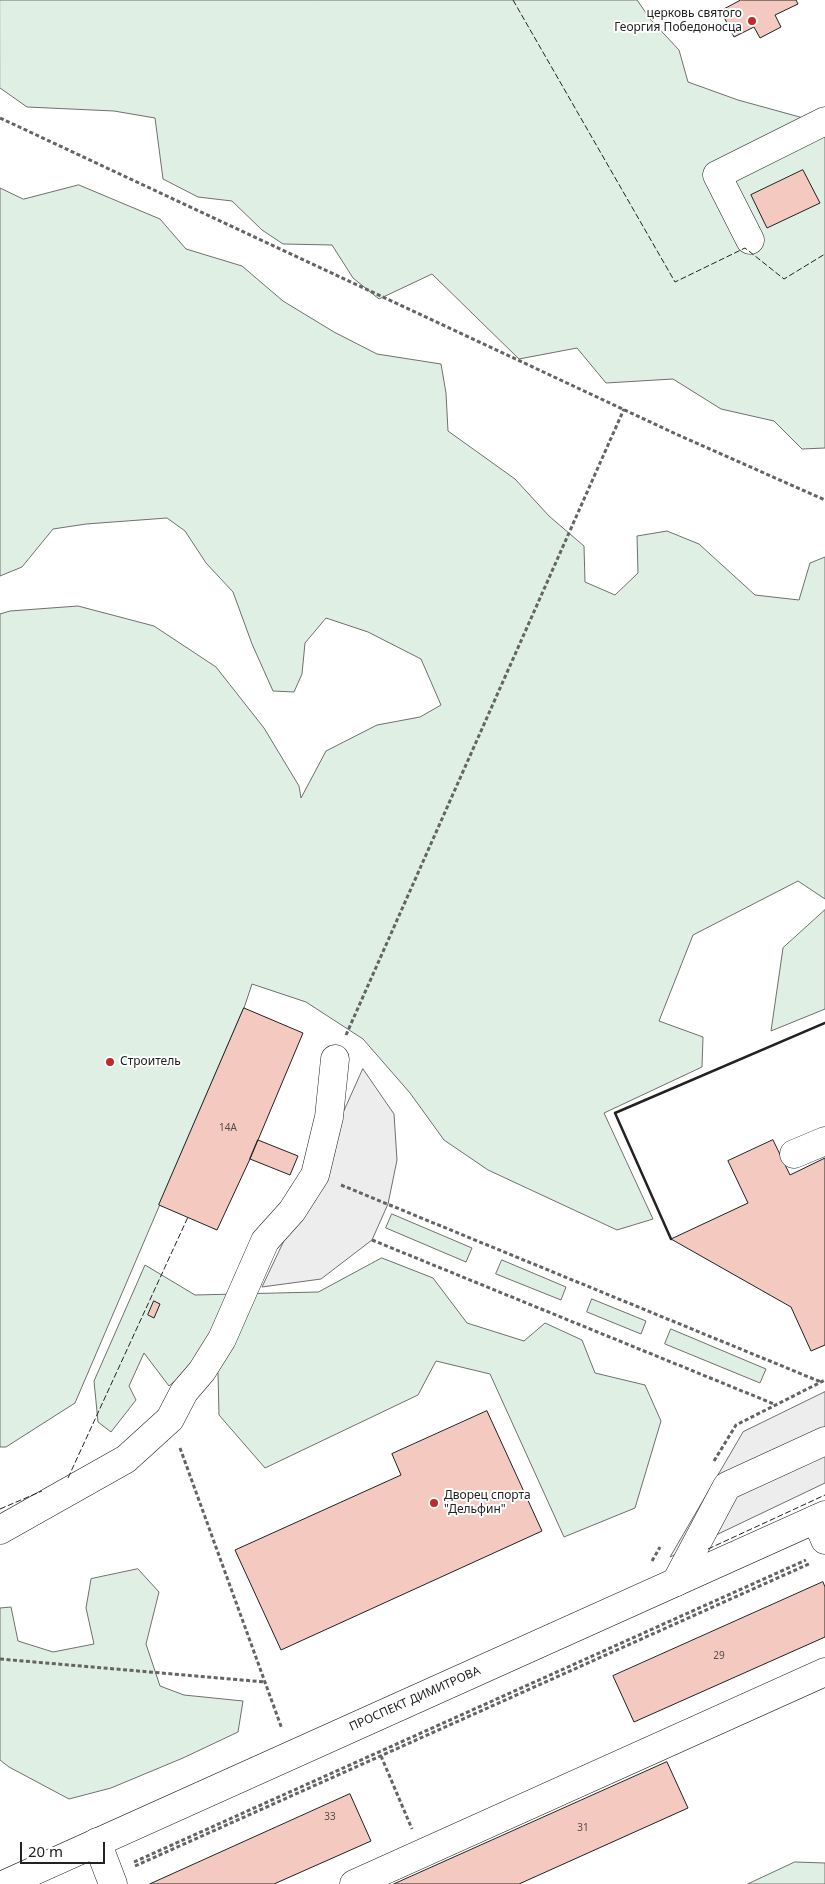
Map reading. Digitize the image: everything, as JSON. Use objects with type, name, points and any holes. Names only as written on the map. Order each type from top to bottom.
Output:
[{"type":"main road","points":[[750,240],[717,175],[825,122]]},
{"type":"main road","points":[[0,1530],[126,1459],[170,1419],[184,1392],[202,1371],[222,1339],[265,1241],[292,1211],[315,1175],[329,1117],[335,1060]]},
{"type":"main road","points":[[794,1154],[825,1141]]},
{"type":"main road","points":[[676,1582],[727,1486],[825,1441]]},
{"type":"main road","name":"ПРОСПЕКТ ДИМИТРОВА","points":[[5,1884],[676,1582],[818,1539]]},
{"type":"main road","points":[[354,1884],[825,1672]]},
{"type":"main road","points":[[97,1842],[110,1878]]},
{"type":"path","points":[[0,118],[624,409],[825,500]]},
{"type":"path","points":[[335,1060],[624,409]]},
{"type":"path","points":[[315,1175],[823,1381]]},
{"type":"path","points":[[372,1240],[774,1404]]},
{"type":"path","points":[[710,1467],[736,1425],[774,1404],[823,1381]]},
{"type":"path","points":[[170,1419],[285,1736]]},
{"type":"path","points":[[110,1878],[381,1756],[818,1539]]},
{"type":"path","points":[[110,1878],[818,1539]]},
{"type":"path","points":[[647,1569],[662,1543]]},
{"type":"path","points":[[0,1659],[265,1682]]},
{"type":"path","points":[[381,1756],[422,1853]]},
{"type":"green space","points":[[0,0],[637,0],[651,20],[679,50],[688,82],[738,100],[825,124],[825,448],[802,449],[774,421],[721,409],[673,379],[606,383],[577,348],[519,359],[432,274],[379,299],[353,278],[332,245],[283,244],[262,230],[232,201],[198,197],[163,179],[155,118],[114,111],[27,107],[0,88]]},
{"type":"green space","points":[[79,185],[160,219],[186,249],[242,266],[283,301],[334,332],[377,354],[441,364],[446,393],[448,431],[515,479],[549,516],[584,546],[585,582],[615,595],[638,573],[637,536],[667,531],[699,544],[755,595],[799,600],[810,563],[825,557],[825,899],[798,881],[693,935],[659,1021],[703,1037],[702,1067],[604,1113],[653,1219],[617,1230],[488,1170],[444,1140],[410,1093],[363,1039],[306,1002],[252,984],[244,1008],[75,1403],[6,1447],[0,1447],[0,614],[10,611],[78,606],[154,626],[216,667],[264,728],[299,786],[301,798],[326,751],[377,725],[420,717],[441,705],[421,659],[368,632],[326,618],[305,643],[302,674],[294,692],[273,691],[252,644],[233,592],[206,563],[185,531],[167,518],[86,524],[53,529],[22,567],[0,576],[0,188],[23,199]]},
{"type":"green space","points":[[825,910],[825,1009],[771,1031],[783,948]]},
{"type":"green space","points":[[392,1214],[472,1248],[466,1262],[386,1228]]},
{"type":"green space","points":[[382,1258],[433,1278],[467,1323],[524,1341],[545,1323],[582,1340],[595,1373],[645,1385],[661,1421],[635,1508],[564,1537],[490,1374],[436,1361],[418,1395],[265,1468],[219,1415],[218,1373],[195,1364],[169,1386],[144,1353],[129,1386],[136,1400],[111,1432],[98,1422],[94,1381],[145,1265],[195,1295],[318,1292]]},
{"type":"green space","points":[[502,1260],[566,1287],[561,1300],[496,1274]]},
{"type":"green space","points":[[592,1299],[646,1321],[641,1334],[587,1312]]},
{"type":"green space","points":[[671,1329],[766,1369],[760,1383],[665,1344]]},
{"type":"green space","points":[[138,1569],[159,1592],[146,1644],[160,1686],[184,1695],[243,1701],[238,1732],[183,1758],[111,1788],[69,1799],[9,1767],[0,1760],[0,1608],[11,1607],[18,1641],[53,1652],[94,1644],[86,1608],[91,1579]]},
{"type":"green space","points":[[795,1862],[825,1863],[825,1884],[748,1884]]},
{"type":"shaded area","points":[[363,1069],[394,1114],[397,1160],[388,1204],[372,1240],[321,1279],[262,1287],[315,1175]]},
{"type":"shaded area","points":[[825,1392],[825,1483],[670,1557],[743,1432]]},
{"type":"building","name":"церковь святого Георгия Победоносца","points":[[741,0],[796,0],[798,4],[775,15],[781,27],[760,38],[754,27],[734,37],[721,11]]},
{"type":"building","points":[[803,170],[820,203],[767,228],[751,195]]},
{"type":"building","points":[[244,1008],[303,1033],[250,1159],[217,1230],[159,1205]]},
{"type":"building","points":[[258,1140],[298,1156],[290,1175],[250,1159]]},
{"type":"building","points":[[773,1140],[790,1175],[825,1158],[825,1345],[811,1351],[791,1307],[671,1239],[748,1203],[728,1161]]},
{"type":"building","points":[[154,1301],[160,1304],[154,1318],[148,1315]]},
{"type":"building","name":"Дворец спорта \"Дельфин\"","points":[[487,1411],[542,1531],[281,1650],[235,1550],[401,1475],[392,1454]]},
{"type":"building","points":[[823,1582],[825,1587],[825,1637],[634,1722],[613,1676]]},
{"type":"building","points":[[667,1762],[688,1808],[519,1884],[394,1884]]},
{"type":"building","points":[[350,1794],[371,1841],[274,1884],[150,1884]]},
{"type":"fence","points":[[513,0],[675,282],[745,248],[784,279],[825,254]]},
{"type":"fence","points":[[68,1478],[188,1217]]},
{"type":"fence","points":[[0,1509],[42,1491]]},
{"type":"fence","points":[[708,1549],[825,1495]]},
{"type":"wall","points":[[671,1239],[615,1113],[825,1023]]},
{"type":"place","name":"церковь святого Георгия Победоносца","points":[[752,21]]},
{"type":"place","name":"Строитель","points":[[110,1062]]},
{"type":"place","name":"Дворец спорта \"Дельфин\"","points":[[434,1503]]}]
